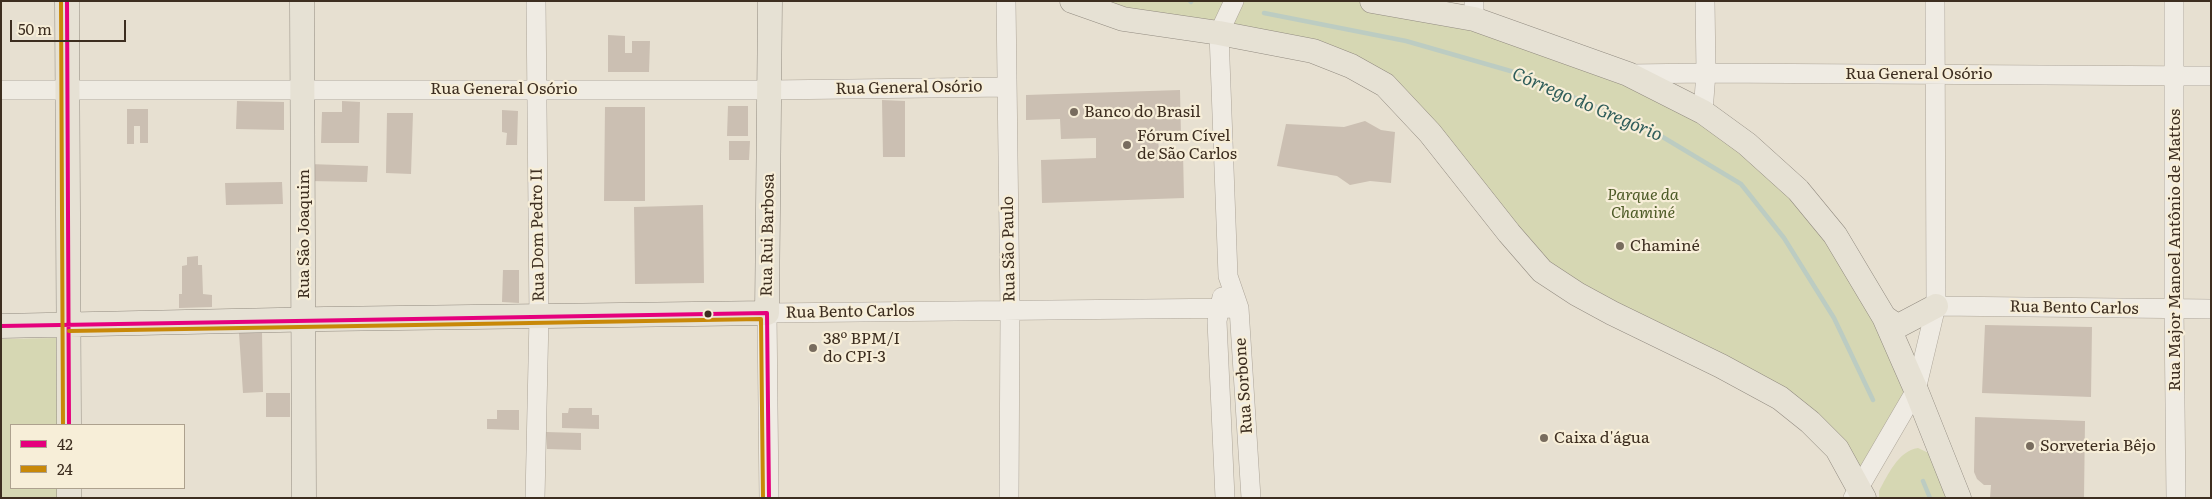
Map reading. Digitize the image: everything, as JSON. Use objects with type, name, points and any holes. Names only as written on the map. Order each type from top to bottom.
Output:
[{"type":"main road","points":[[67,1],[69,424]]},
{"type":"main road","name":"Rua São Joaquim","points":[[302,1],[304,498]]},
{"type":"main road","name":"Rua Rui Barbosa","points":[[767,313],[770,1]]},
{"type":"main road","points":[[1072,1],[1123,19],[1220,33],[1313,51],[1350,66],[1386,85],[1430,133],[1509,233],[1542,271],[1577,294],[1612,313],[1721,366],[1780,398],[1810,422],[1837,449],[1859,495]]},
{"type":"main road","points":[[1372,1],[1474,10],[1628,74],[1703,112],[1748,144],[1798,190],[1835,235],[1884,317],[1916,390],[1958,498]]},
{"type":"main road","points":[[1884,317],[1894,324],[1900,325],[1936,306]]},
{"type":"main road","name":"Rua Bento Carlos","points":[[1,326],[767,313]]},
{"type":"street","name":"Rua Dom Pedro II","points":[[536,1],[539,316],[536,498]]},
{"type":"street","name":"Rua São Paulo","points":[[1006,1],[1010,311],[1009,498]]},
{"type":"street","name":"Rua Sorbone","points":[[1234,1],[1220,33],[1228,276],[1239,308],[1251,498]]},
{"type":"street","points":[[1703,112],[1706,73],[1705,1]]},
{"type":"street","points":[[1859,495],[1916,390],[1936,306],[1935,1]]},
{"type":"street","name":"Rua Major Manoel Antônio de Mattos","points":[[2174,1],[2176,498]]},
{"type":"street","name":"Rua General Osório","points":[[1628,74],[1935,73],[2211,76]]},
{"type":"street","name":"Rua General Osório","points":[[1,90],[770,90],[1007,87]]},
{"type":"street","name":"Rua Sorbone","points":[[1225,498],[1217,321],[1218,309],[1228,276]]},
{"type":"street","name":"Rua Bento Carlos","points":[[1936,306],[2211,308]]},
{"type":"street","name":"Rua Bento Carlos","points":[[767,313],[1239,308]]},
{"type":"street","name":"Rua Rui Barbosa","points":[[767,313],[769,498]]},
{"type":"green space","name":"Parque da Chaminé","points":[[1072,1],[1372,1],[1628,74],[1798,190],[1916,390],[1859,488],[1810,422],[1577,294],[1351,66]]},
{"type":"green space","points":[[56,338],[57,424],[10,424],[10,489],[58,489],[58,498],[1,498],[1,339]]},
{"type":"green space","points":[[1918,448],[1935,456],[1950,498],[1879,498],[1879,491],[1894,465],[1905,454]]},
{"type":"building","points":[[608,35],[625,36],[625,53],[632,53],[632,41],[650,41],[649,72],[608,72]]},
{"type":"building","name":"Fórum Cível de São Carlos","points":[[1180,90],[1181,136],[1158,136],[1159,153],[1183,152],[1184,198],[1042,203],[1041,160],[1096,158],[1096,138],[1061,139],[1060,119],[1026,120],[1026,95]]},
{"type":"building","points":[[882,100],[905,101],[905,157],[883,157]]},
{"type":"building","points":[[237,101],[284,102],[284,130],[236,129]]},
{"type":"building","points":[[342,101],[360,102],[359,143],[321,143],[322,112],[342,112]]},
{"type":"building","points":[[728,106],[748,106],[748,136],[727,136]]},
{"type":"building","points":[[605,107],[645,107],[645,201],[604,201]]},
{"type":"building","points":[[127,109],[148,109],[148,143],[140,143],[140,126],[134,126],[134,144],[127,144]]},
{"type":"building","points":[[502,110],[518,111],[517,145],[506,145],[507,133],[502,132]]},
{"type":"building","points":[[387,113],[413,113],[411,174],[386,173]]},
{"type":"building","points":[[1365,121],[1381,130],[1395,132],[1391,183],[1370,181],[1350,185],[1337,176],[1277,166],[1286,124],[1344,127]]},
{"type":"building","points":[[729,141],[750,141],[749,160],[729,160]]},
{"type":"building","points":[[309,164],[368,166],[367,182],[308,181]]},
{"type":"building","points":[[282,182],[283,204],[226,205],[225,183]]},
{"type":"building","points":[[703,205],[704,283],[635,284],[634,207]]},
{"type":"building","points":[[198,256],[198,265],[202,265],[203,294],[212,295],[212,307],[179,308],[179,294],[182,294],[182,266],[187,265],[187,257]]},
{"type":"building","points":[[503,270],[519,270],[519,303],[502,302]]},
{"type":"building","points":[[1985,325],[2092,327],[2091,397],[1982,393]]},
{"type":"building","points":[[262,332],[263,392],[243,393],[239,333]]},
{"type":"building","points":[[266,393],[290,393],[290,417],[266,417]]},
{"type":"building","points":[[569,408],[592,408],[592,415],[599,415],[599,429],[562,428],[562,413],[568,413]]},
{"type":"building","points":[[497,410],[519,410],[519,430],[487,429],[487,419],[497,419]]},
{"type":"building","name":"Sorveteria Bêjo","points":[[1975,417],[2085,421],[2084,498],[1990,498],[1991,485],[1984,485],[1977,479],[1974,472]]},
{"type":"building","points":[[546,432],[581,433],[581,450],[547,449]]},
{"type":"waterway","name":"Córrego do Gregório","points":[[1264,13],[1406,41],[1514,72],[1651,130],[1741,184],[1784,238],[1834,318],[1873,400]]},
{"type":"waterway","name":"Córrego do Gregório","points":[[1923,481],[1930,498]]},
{"type":"transit line","name":"24","points":[[61,1],[63,424]]},
{"type":"transit line","name":"42","points":[[67,1],[69,424]]},
{"type":"transit line","name":"42","points":[[1,326],[767,313],[769,498]]},
{"type":"transit line","name":"24","points":[[69,331],[761,319],[763,498]]},
{"type":"place","name":"Banco do Brasil","points":[[1074,112]]},
{"type":"place","name":"Fórum Cível de São Carlos","points":[[1127,145]]},
{"type":"place","name":"Chaminé","points":[[1620,246]]},
{"type":"place","name":"38º BPM/I do CPI-3","points":[[813,348]]},
{"type":"place","name":"Caixa d'água","points":[[1544,438]]},
{"type":"place","name":"Sorveteria Bêjo","points":[[2030,446]]}]
